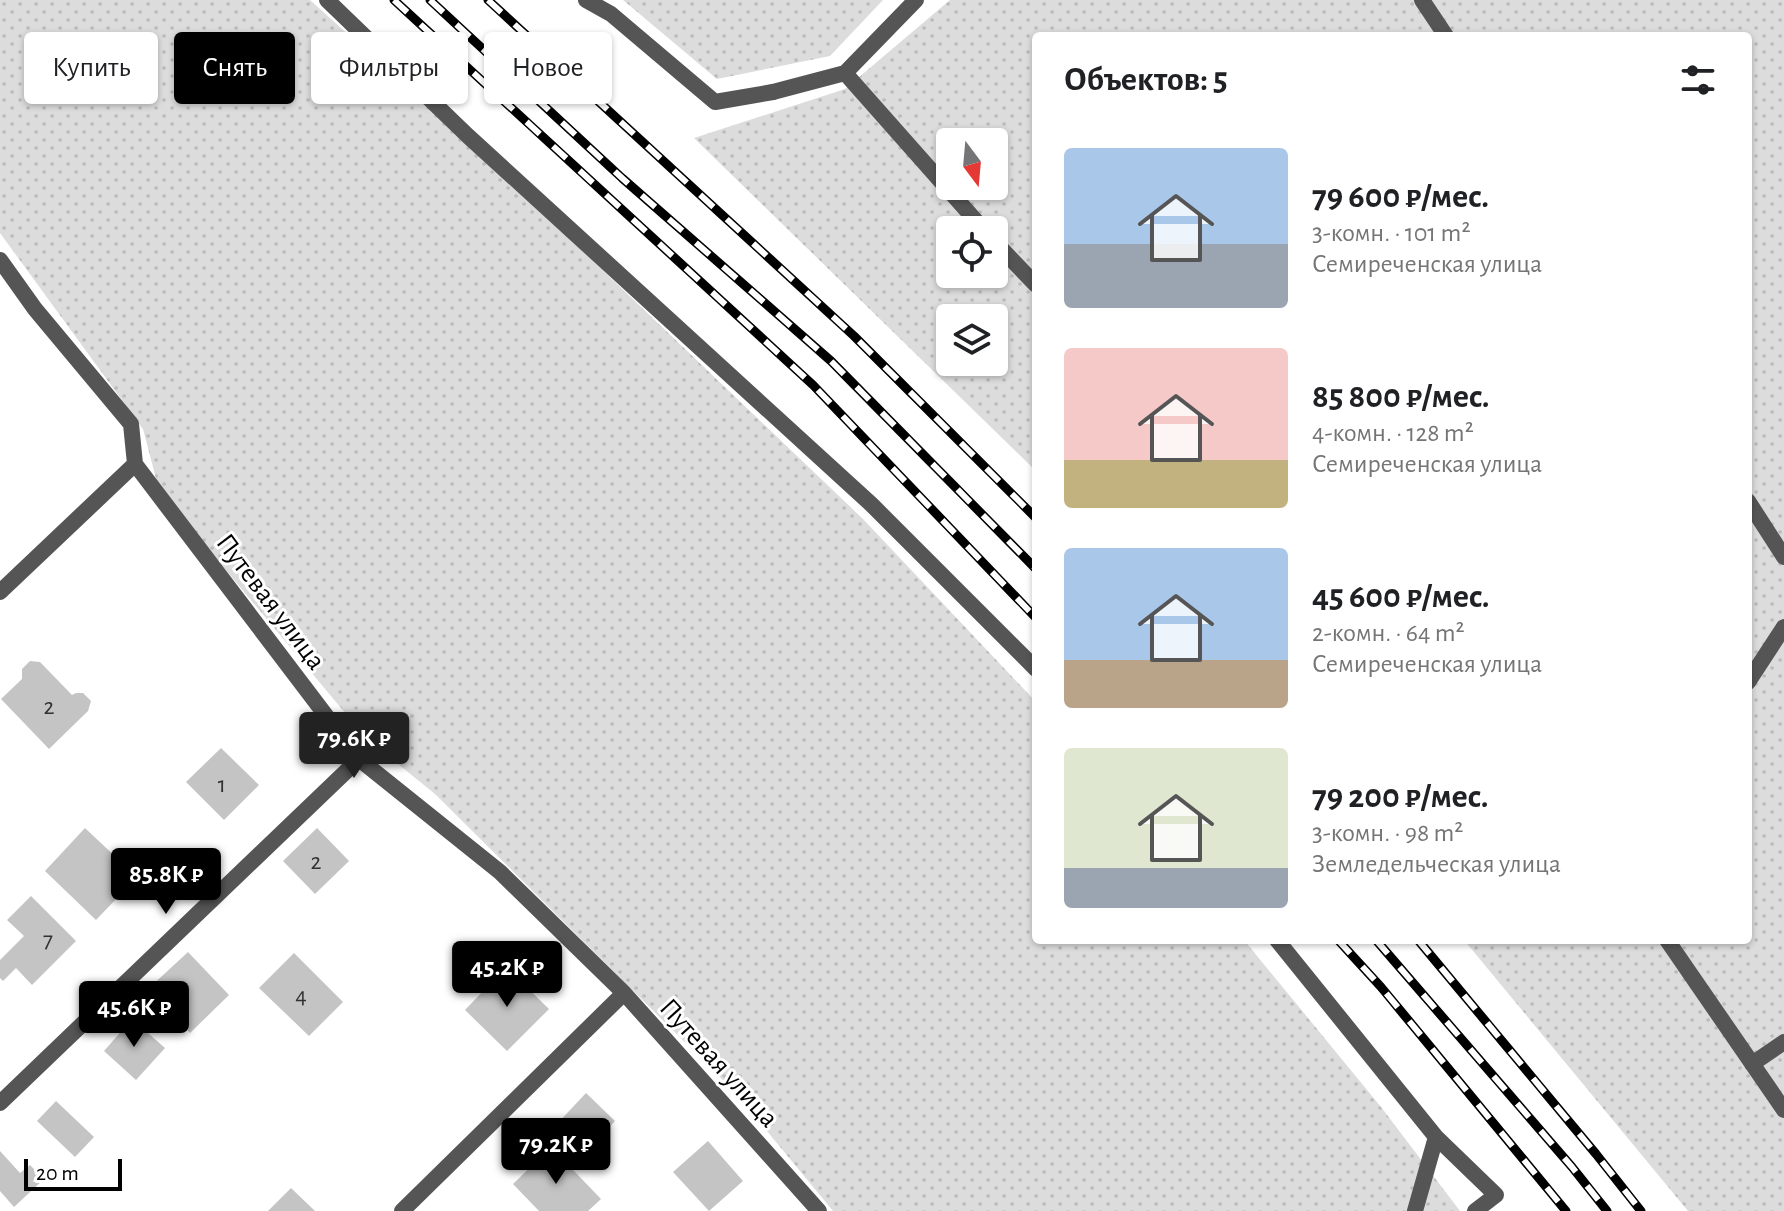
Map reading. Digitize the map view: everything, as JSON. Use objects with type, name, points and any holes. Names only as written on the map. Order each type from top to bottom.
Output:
[{"type":"street","points":[[327,0],[468,136],[872,505],[1032,665]]},
{"type":"street","points":[[586,0],[611,14],[715,102],[773,92],[845,73],[916,0]]},
{"type":"street","points":[[1422,0],[1443,32]]},
{"type":"street","points":[[845,73],[972,216]]},
{"type":"street","points":[[1008,256],[1032,281]]},
{"type":"street","points":[[0,260],[35,309],[131,424],[135,464],[0,592]]},
{"type":"street","name":"Путевая улица","points":[[135,464],[359,759],[500,872],[624,993],[819,1211]]},
{"type":"street","points":[[1752,507],[1784,557]]},
{"type":"street","points":[[1752,676],[1784,627]]},
{"type":"street","points":[[0,1103],[359,759]]},
{"type":"street","points":[[1280,944],[1436,1137],[1496,1195],[1475,1211]]},
{"type":"street","points":[[1670,944],[1784,1110]]},
{"type":"street","points":[[402,1211],[624,993]]},
{"type":"street","points":[[1752,1064],[1784,1042]]},
{"type":"street","points":[[1415,1211],[1436,1137]]},
{"type":"shaded area","points":[[0,0],[310,0],[346,32],[311,32],[311,104],[426,104],[863,519],[1032,698],[1032,944],[1247,944],[1381,1107],[1460,1211],[833,1211],[734,1091],[435,794],[366,738],[159,490],[143,429],[0,233]]},
{"type":"shaded area","points":[[623,0],[883,0],[830,56],[717,79]]},
{"type":"shaded area","points":[[950,0],[1784,0],[1784,1211],[1688,1211],[1467,944],[1752,944],[1752,32],[1032,32],[1032,467],[938,376],[1008,376],[1008,304],[936,304],[936,374],[694,138],[845,89]]},
{"type":"building","points":[[30,661],[40,662],[72,695],[83,693],[91,701],[88,711],[49,749],[1,699],[22,679],[22,669]]},
{"type":"building","points":[[221,748],[259,785],[224,820],[186,782]]},
{"type":"building","points":[[85,828],[137,877],[96,920],[45,871]]},
{"type":"building","points":[[317,828],[349,861],[315,894],[283,861]]},
{"type":"building","points":[[31,896],[76,941],[32,985],[16,968],[3,981],[0,978],[0,960],[24,936],[7,920]]},
{"type":"building","points":[[188,952],[229,995],[190,1033],[148,989]]},
{"type":"building","points":[[294,953],[343,1002],[309,1036],[259,988]]},
{"type":"building","points":[[506,967],[549,1009],[507,1051],[465,1010]]},
{"type":"building","points":[[132,1019],[165,1048],[136,1080],[104,1051]]},
{"type":"building","points":[[586,1093],[615,1121],[585,1153],[556,1125]]},
{"type":"building","points":[[56,1101],[94,1137],[75,1157],[37,1121]]},
{"type":"building","points":[[708,1141],[743,1181],[709,1211],[673,1172]]},
{"type":"building","points":[[551,1147],[601,1199],[588,1211],[539,1211],[513,1184]]},
{"type":"building","points":[[0,1151],[20,1173],[30,1165],[44,1179],[14,1207],[0,1191]]},
{"type":"building","points":[[291,1188],[315,1211],[268,1211]]},
{"type":"railway","points":[[394,0],[813,385],[1032,614]]},
{"type":"railway","points":[[430,0],[622,178],[831,361],[1032,565]]},
{"type":"railway","points":[[488,0],[854,336],[1032,514]]},
{"type":"railway","points":[[1342,944],[1381,987],[1566,1211]]},
{"type":"railway","points":[[1379,944],[1607,1211]]},
{"type":"railway","points":[[1421,944],[1641,1211]]}]
